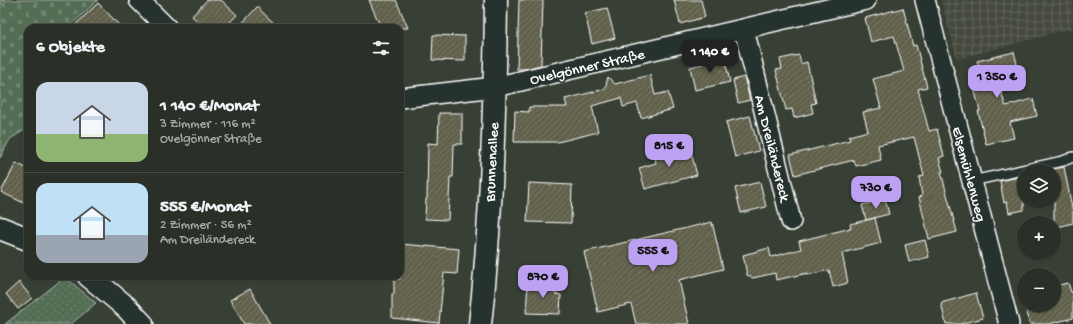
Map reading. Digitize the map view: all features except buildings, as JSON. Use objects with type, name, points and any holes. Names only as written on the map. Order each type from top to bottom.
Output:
[{"type":"street","points":[[139,0],[163,24]]},
{"type":"street","name":"Brunnenallee","points":[[480,324],[485,280],[495,88],[496,0]]},
{"type":"street","name":"Ovelgönner Straße","points":[[404,98],[495,88],[866,0]]},
{"type":"street","name":"Elsemühlenweg","points":[[925,0],[1009,324]]},
{"type":"street","name":"Am Dreiländereck","points":[[744,29],[791,221]]},
{"type":"street","points":[[0,228],[24,237]]},
{"type":"street","points":[[94,280],[126,307],[142,324]]},
{"type":"lane","points":[[972,182],[1064,161],[1073,157]]},
{"type":"path","points":[[0,3],[4,0]]},
{"type":"shaded area","points":[[941,0],[1073,0],[1073,28],[957,59]]},
{"type":"green space","points":[[0,0],[98,0],[72,24],[24,24],[24,130],[10,139],[0,158]]},
{"type":"green space","points":[[61,280],[69,280],[96,303],[71,324],[5,324]]}]
